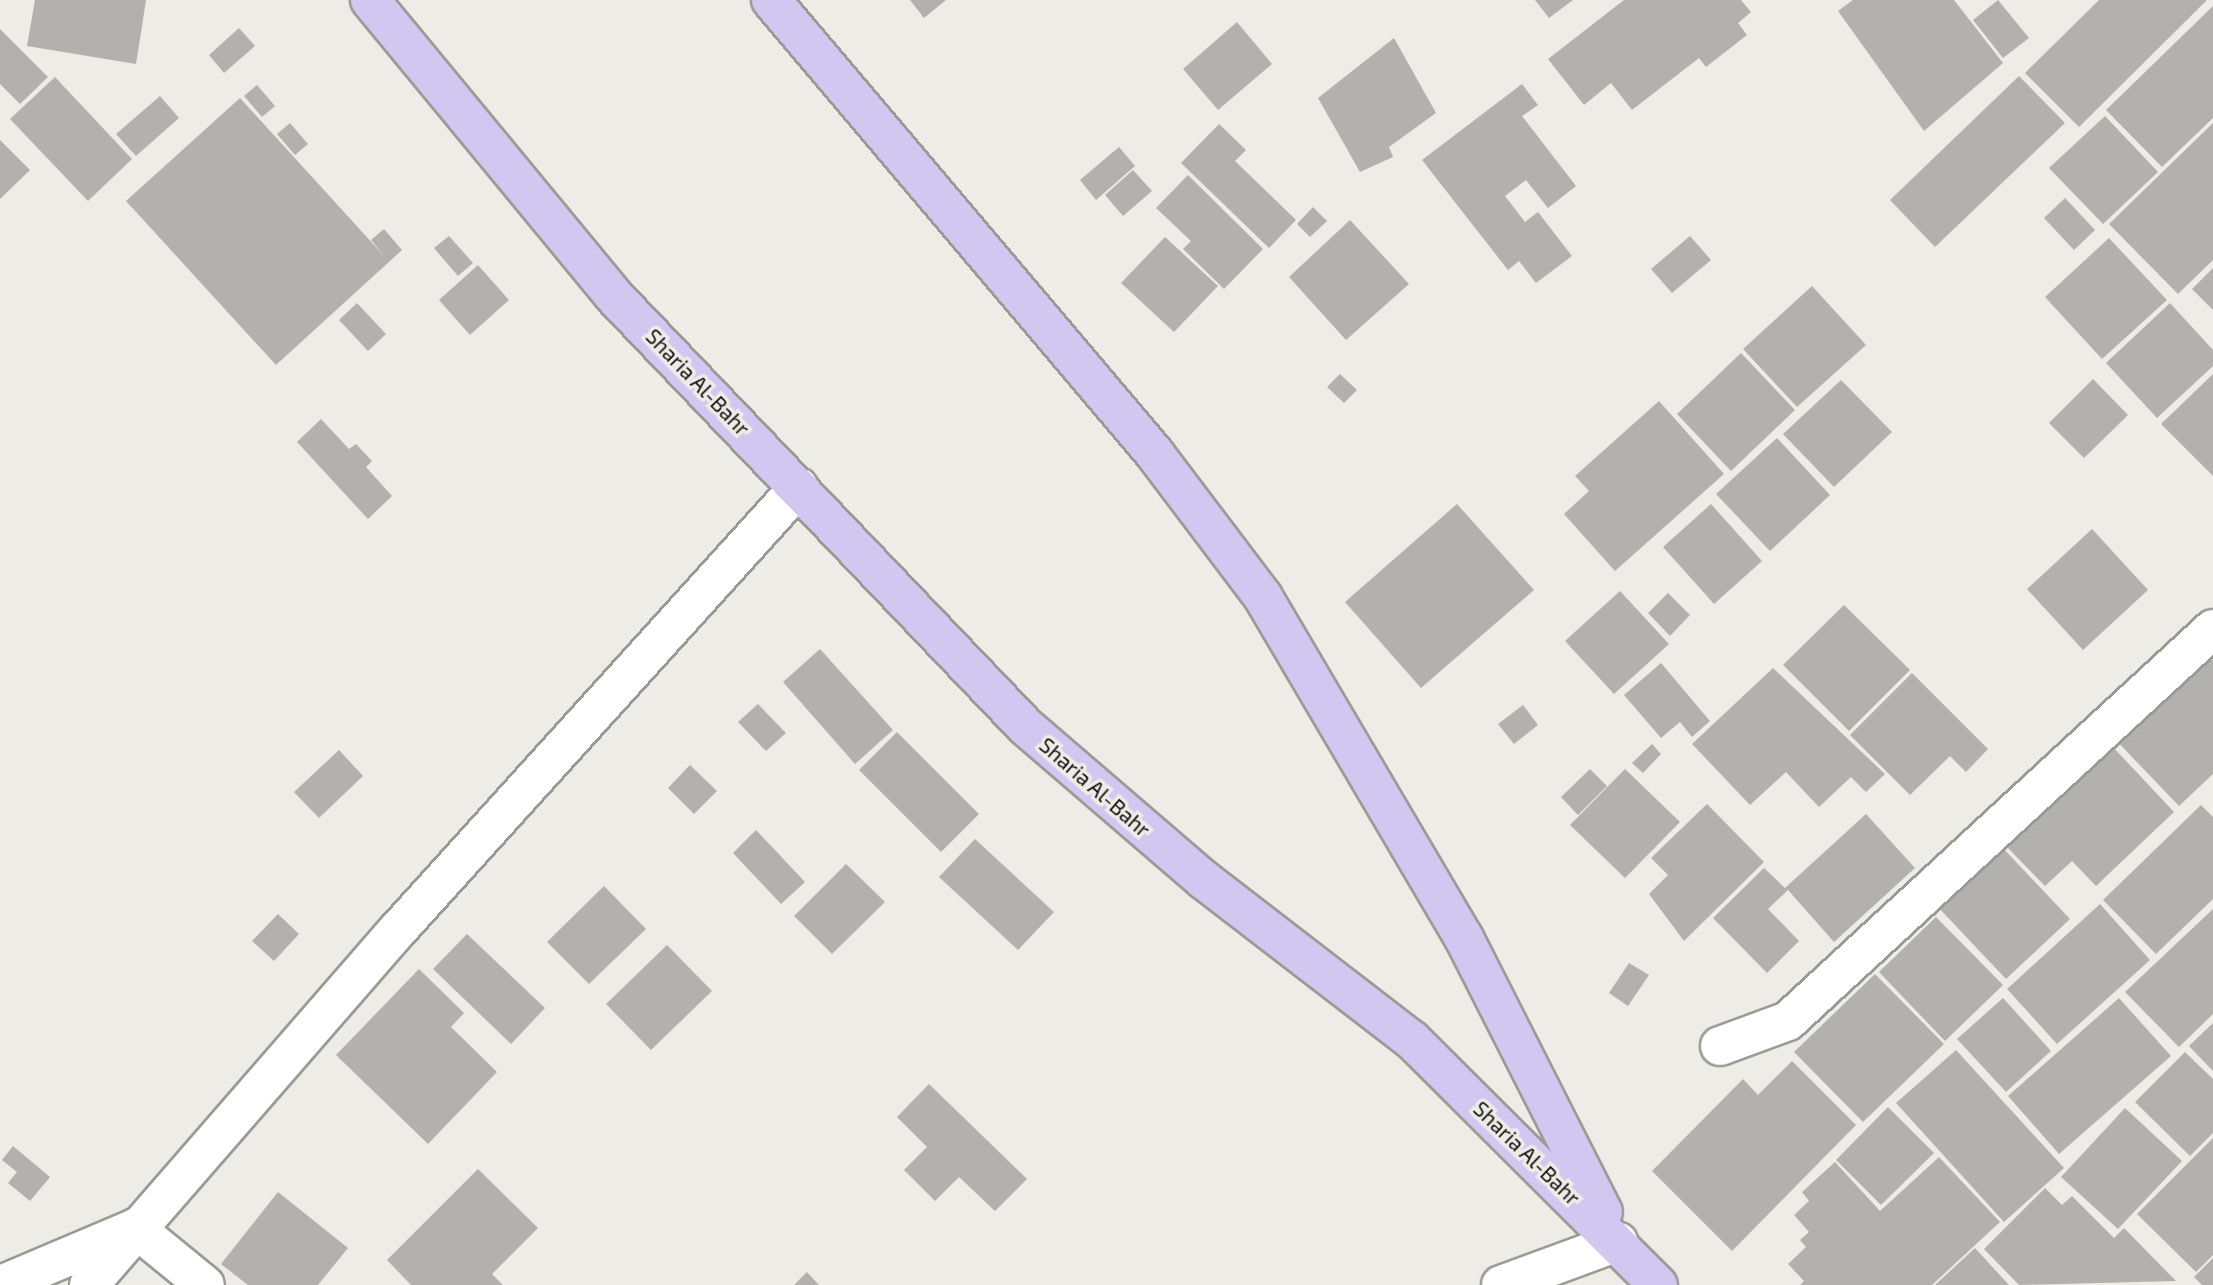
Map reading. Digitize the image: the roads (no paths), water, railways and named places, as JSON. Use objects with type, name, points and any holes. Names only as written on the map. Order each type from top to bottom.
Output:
[{"type":"main road","name":"Sharia Al-Bahr","points":[[370,0],[613,295],[1025,726],[1204,880],[1412,1040],[1618,1242]]},
{"type":"main road","name":"Sharia Al-Bahr","points":[[771,0],[1155,454],[1263,597],[1464,938],[1618,1242]]},
{"type":"main road","points":[[1618,1242],[1658,1285]]},
{"type":"street","points":[[89,1285],[135,1228],[799,487]]},
{"type":"street","points":[[1720,1046],[1787,1021],[2213,629]]},
{"type":"street","points":[[1,1285],[135,1228]]},
{"type":"street","points":[[135,1228],[205,1285]]},
{"type":"street","points":[[1501,1285],[1618,1242]]}]
